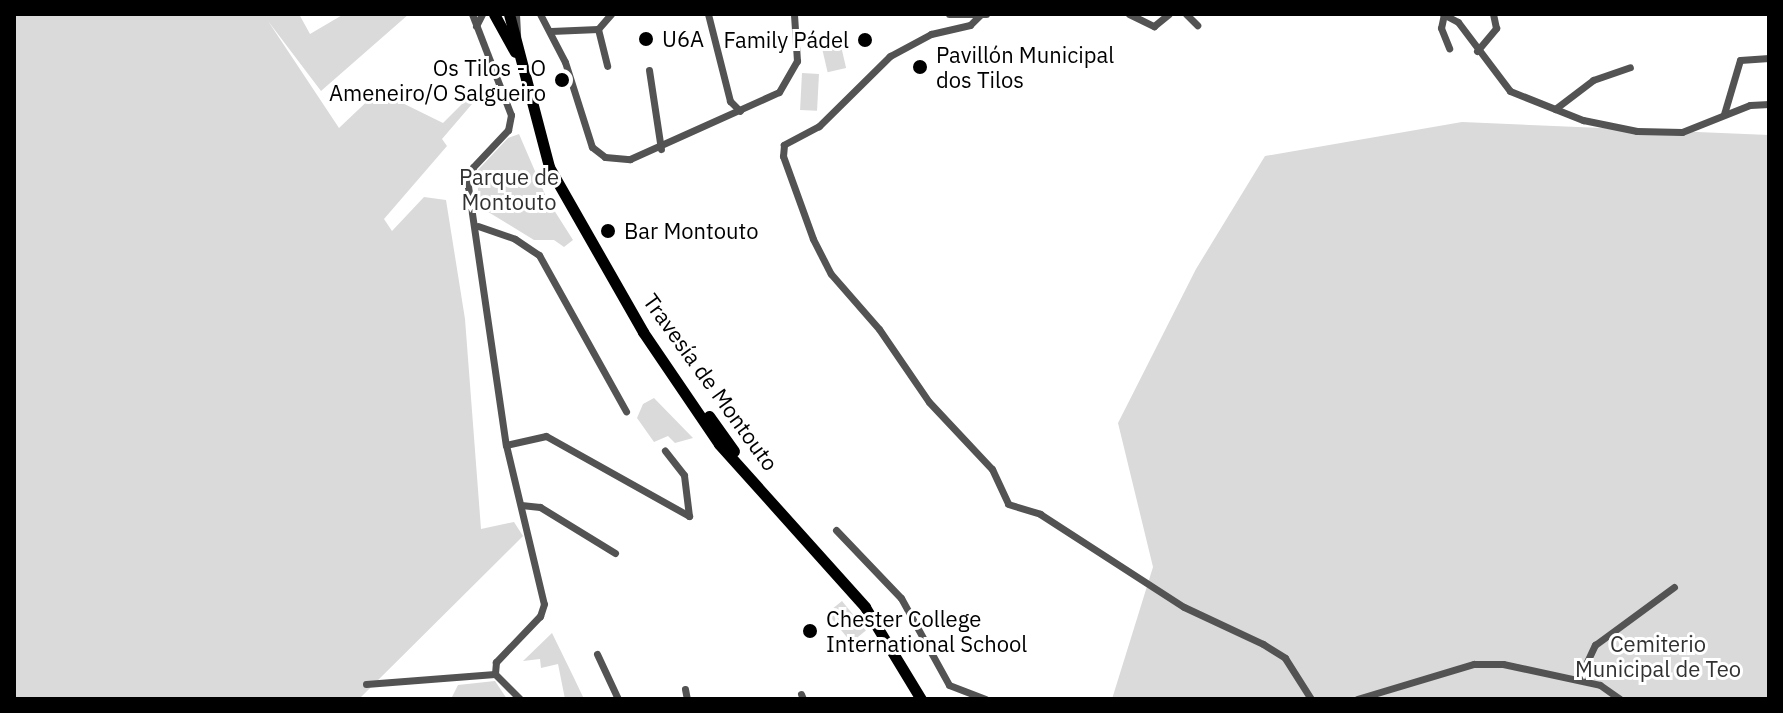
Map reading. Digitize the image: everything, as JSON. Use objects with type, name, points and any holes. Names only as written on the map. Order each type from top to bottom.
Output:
[{"type":"main road","name":"Travesía de Montouto","points":[[494,14],[510,39],[549,167],[643,332],[719,444],[771,498],[865,607],[912,699]]},
{"type":"main road","name":"Travesía de Montouto","points":[[509,14],[517,36],[527,88]]},
{"type":"main road","name":"Travesía de Montouto","points":[[880,634],[921,699]]},
{"type":"street","points":[[472,14],[511,115],[508,130],[473,167],[468,186],[478,226],[489,345],[506,445],[544,604],[540,616],[496,662],[495,674]]},
{"type":"street","points":[[476,26],[482,14]]},
{"type":"street","points":[[516,14],[517,36]]},
{"type":"street","points":[[540,14],[551,31],[597,153],[630,159],[661,149],[779,92],[793,75],[799,46],[794,14]]},
{"type":"street","points":[[551,31],[598,29],[611,14]]},
{"type":"street","points":[[708,14],[730,101],[740,111]]},
{"type":"street","points":[[949,14],[983,15]]},
{"type":"street","points":[[1129,14],[1154,26],[1169,14]]},
{"type":"street","points":[[1186,14],[1197,25]]},
{"type":"street","points":[[1449,48],[1441,28],[1444,14],[1458,22],[1510,91],[1555,109],[1637,131],[1682,132],[1724,114],[1769,104]]},
{"type":"street","points":[[1477,51],[1496,28],[1493,14]]},
{"type":"street","points":[[983,15],[970,25],[931,34],[890,56],[819,126],[784,145],[783,156],[813,239],[831,274],[879,329],[929,402],[992,469],[1008,504],[1040,514],[1184,607],[1263,644],[1285,658],[1311,699]]},
{"type":"street","points":[[598,29],[607,66]]},
{"type":"street","points":[[1724,114],[1740,60],[1769,58]]},
{"type":"street","points":[[1555,109],[1593,80],[1630,67]]},
{"type":"street","points":[[649,70],[661,149]]},
{"type":"street","points":[[478,226],[515,239],[539,255],[626,411]]},
{"type":"street","points":[[506,445],[546,436],[689,516],[684,475],[665,451]]},
{"type":"street","points":[[521,505],[540,507],[615,553]]},
{"type":"street","points":[[836,530],[901,598],[934,666],[949,685],[985,699]]},
{"type":"street","points":[[1579,679],[1595,645],[1674,587]]},
{"type":"street","points":[[597,654],[618,699]]},
{"type":"street","points":[[1357,699],[1474,664],[1503,664],[1579,679],[1620,699]]},
{"type":"street","points":[[366,684],[495,674],[520,699]]},
{"type":"street","points":[[685,689],[687,699]]},
{"type":"green space","points":[[14,14],[299,14],[310,34],[344,14],[409,14],[321,91],[268,21],[339,128],[378,91],[443,123],[466,100],[472,104],[442,139],[447,146],[384,219],[392,231],[424,197],[446,200],[465,319],[481,529],[514,522],[523,536],[359,699],[14,699]]},
{"type":"green space","points":[[838,33],[846,68],[828,72],[819,37]]},
{"type":"green space","points":[[802,73],[819,74],[817,111],[800,110]]},
{"type":"green space","name":"Cemiterio Municipal de Teo","points":[[1462,122],[1769,135],[1769,699],[1112,699],[1153,567],[1118,423],[1196,269],[1265,156]]},
{"type":"green space","name":"Parque de Montouto","points":[[519,134],[547,199],[573,240],[564,247],[554,240],[534,240],[480,207],[476,172],[508,138]]},
{"type":"green space","points":[[654,398],[693,438],[675,443],[668,436],[654,442],[637,418],[643,404]]},
{"type":"green space","points":[[842,601],[866,631],[851,642],[827,613]]},
{"type":"green space","points":[[552,633],[584,699],[565,699],[558,664],[541,668],[540,659],[523,661]]},
{"type":"green space","points":[[495,681],[507,699],[451,699],[458,685]]},
{"type":"place","name":"U6A","points":[[646,39]]},
{"type":"place","name":"Family Pádel","points":[[865,40]]},
{"type":"place","name":"Pavillón Municipal dos Tilos","points":[[920,67]]},
{"type":"place","name":"Os Tilos - O Ameneiro/O Salgueiro","points":[[562,80]]},
{"type":"place","name":"Bar Montouto","points":[[608,231]]},
{"type":"place","name":"Chester College International School","points":[[810,631]]}]
